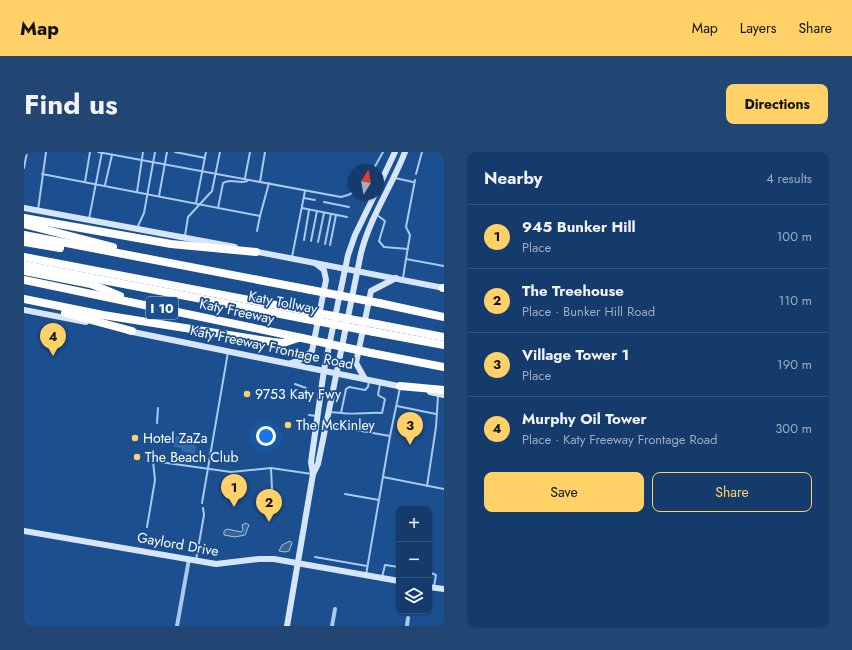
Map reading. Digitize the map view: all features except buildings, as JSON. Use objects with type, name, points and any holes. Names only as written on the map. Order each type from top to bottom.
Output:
[{"type":"highway","points":[[24,218],[171,244],[256,252]]},
{"type":"highway","points":[[24,224],[190,267]]},
{"type":"highway","points":[[24,235],[444,317]]},
{"type":"highway","points":[[24,242],[162,262]]},
{"type":"highway","name":"Katy Tollway","points":[[24,256],[306,315]]},
{"type":"highway","name":"Katy Tollway","points":[[24,265],[375,328],[444,345]]},
{"type":"highway","points":[[24,271],[91,284],[140,304]]},
{"type":"highway","name":"Katy Freeway","points":[[24,280],[444,367]]},
{"type":"highway","points":[[24,300],[183,329],[283,343],[300,338]]},
{"type":"highway","points":[[24,300],[132,331]]},
{"type":"highway","name":"Katy Tollway","points":[[375,328],[444,337]]},
{"type":"highway","points":[[400,386],[442,393]]},
{"type":"street","points":[[384,175],[395,152]]},
{"type":"street","points":[[287,626],[314,474],[318,464],[364,241],[395,178],[405,152]]},
{"type":"street","points":[[314,474],[311,462],[324,370],[346,268],[355,235],[372,200]]},
{"type":"street","points":[[24,208],[136,229],[185,236],[256,252],[315,262],[444,288]]},
{"type":"street","points":[[289,363],[302,359],[312,351],[326,280],[324,270],[315,262]]},
{"type":"street","points":[[367,379],[356,363],[371,291],[399,279]]},
{"type":"street","name":"Katy Freeway Frontage Road","points":[[24,310],[229,350],[400,386]]},
{"type":"street","name":"Gaylord Drive","points":[[24,531],[216,564],[259,559],[298,563],[396,580]]},
{"type":"street","points":[[177,626],[189,559]]},
{"type":"street","points":[[432,587],[444,590]]},
{"type":"street","points":[[332,626],[335,609]]},
{"type":"street","points":[[407,626],[408,618]]},
{"type":"lane","points":[[24,168],[27,152]]},
{"type":"lane","points":[[38,210],[46,152]]},
{"type":"lane","points":[[85,182],[90,152]]},
{"type":"lane","points":[[98,152],[341,197],[348,195]]},
{"type":"lane","points":[[88,220],[102,152]]},
{"type":"lane","points":[[136,192],[143,152]]},
{"type":"lane","points":[[136,229],[144,213],[155,152]]},
{"type":"lane","points":[[159,196],[167,152]]},
{"type":"lane","points":[[175,152],[205,158]]},
{"type":"lane","points":[[196,203],[206,152]]},
{"type":"lane","points":[[185,236],[188,217],[212,191],[220,152]]},
{"type":"lane","points":[[244,179],[250,152]]},
{"type":"lane","points":[[260,182],[265,152]]},
{"type":"lane","points":[[376,164],[383,152]]},
{"type":"lane","points":[[416,174],[422,152]]},
{"type":"lane","points":[[105,185],[112,154]]},
{"type":"lane","points":[[42,174],[260,216]]},
{"type":"lane","points":[[395,178],[414,181],[406,227],[410,235],[408,249],[399,279]]},
{"type":"lane","points":[[218,208],[223,183],[229,180],[244,183],[250,180]]},
{"type":"lane","points":[[257,230],[269,184]]},
{"type":"lane","points":[[291,258],[305,190]]},
{"type":"lane","points":[[304,198],[315,200]]},
{"type":"lane","points":[[324,202],[349,207]]},
{"type":"lane","points":[[302,208],[347,217]]},
{"type":"lane","points":[[304,240],[309,210]]},
{"type":"lane","points":[[311,241],[317,211]]},
{"type":"lane","points":[[318,242],[324,213]]},
{"type":"lane","points":[[325,244],[331,214]]},
{"type":"lane","points":[[376,214],[385,220],[379,241],[384,247],[408,249]]},
{"type":"lane","points":[[330,245],[336,215]]},
{"type":"lane","points":[[406,259],[444,266]]},
{"type":"lane","points":[[202,503],[229,350]]},
{"type":"lane","points":[[341,413],[346,392],[349,387],[365,390],[368,387],[367,379]]},
{"type":"lane","points":[[328,412],[357,415],[373,412],[382,413],[385,399],[378,395],[380,382]]},
{"type":"lane","points":[[295,384],[306,388],[308,394]]},
{"type":"lane","points":[[366,575],[400,386]]},
{"type":"lane","points":[[427,486],[436,427],[436,414],[442,393]]},
{"type":"lane","points":[[397,406],[436,414]]},
{"type":"lane","points":[[157,423],[158,408]]},
{"type":"lane","points":[[309,415],[318,416]]},
{"type":"lane","points":[[326,425],[390,436]]},
{"type":"lane","points":[[147,527],[155,480],[153,461],[154,453]]},
{"type":"lane","points":[[153,461],[208,470],[231,472],[271,468],[314,474]]},
{"type":"lane","points":[[271,468],[272,489]]},
{"type":"lane","points":[[383,477],[444,489]]},
{"type":"lane","points":[[345,494],[379,500]]},
{"type":"lane","points":[[196,560],[204,515],[203,508]]},
{"type":"lane","points":[[315,557],[367,566]]},
{"type":"lane","points":[[382,578],[385,565],[396,567]]},
{"type":"lane","points":[[432,573],[436,575],[432,587]]},
{"type":"shaded area","points":[[176,436],[189,439],[190,444],[196,445],[195,454],[181,451],[182,448],[174,447]]},
{"type":"shaded area","points":[[246,523],[249,525],[245,535],[235,537],[224,535],[224,531],[227,529],[241,532],[243,530],[242,525]]},
{"type":"shaded area","points":[[290,541],[292,543],[289,551],[279,551],[282,545]]},
{"type":"place","name":"Murphy Oil Tower","points":[[53,356]]},
{"type":"place","name":"9753 Katy Fwy","points":[[247,394]]},
{"type":"place","name":"The McKinley","points":[[288,425]]},
{"type":"place","name":"Hotel ZaZa","points":[[135,438]]},
{"type":"place","name":"Village Tower 1","points":[[410,445]]},
{"type":"place","name":"The Beach Club","points":[[137,457]]},
{"type":"place","name":"945 Bunker Hill","points":[[234,507]]},
{"type":"place","name":"The Treehouse","points":[[269,522]]}]
